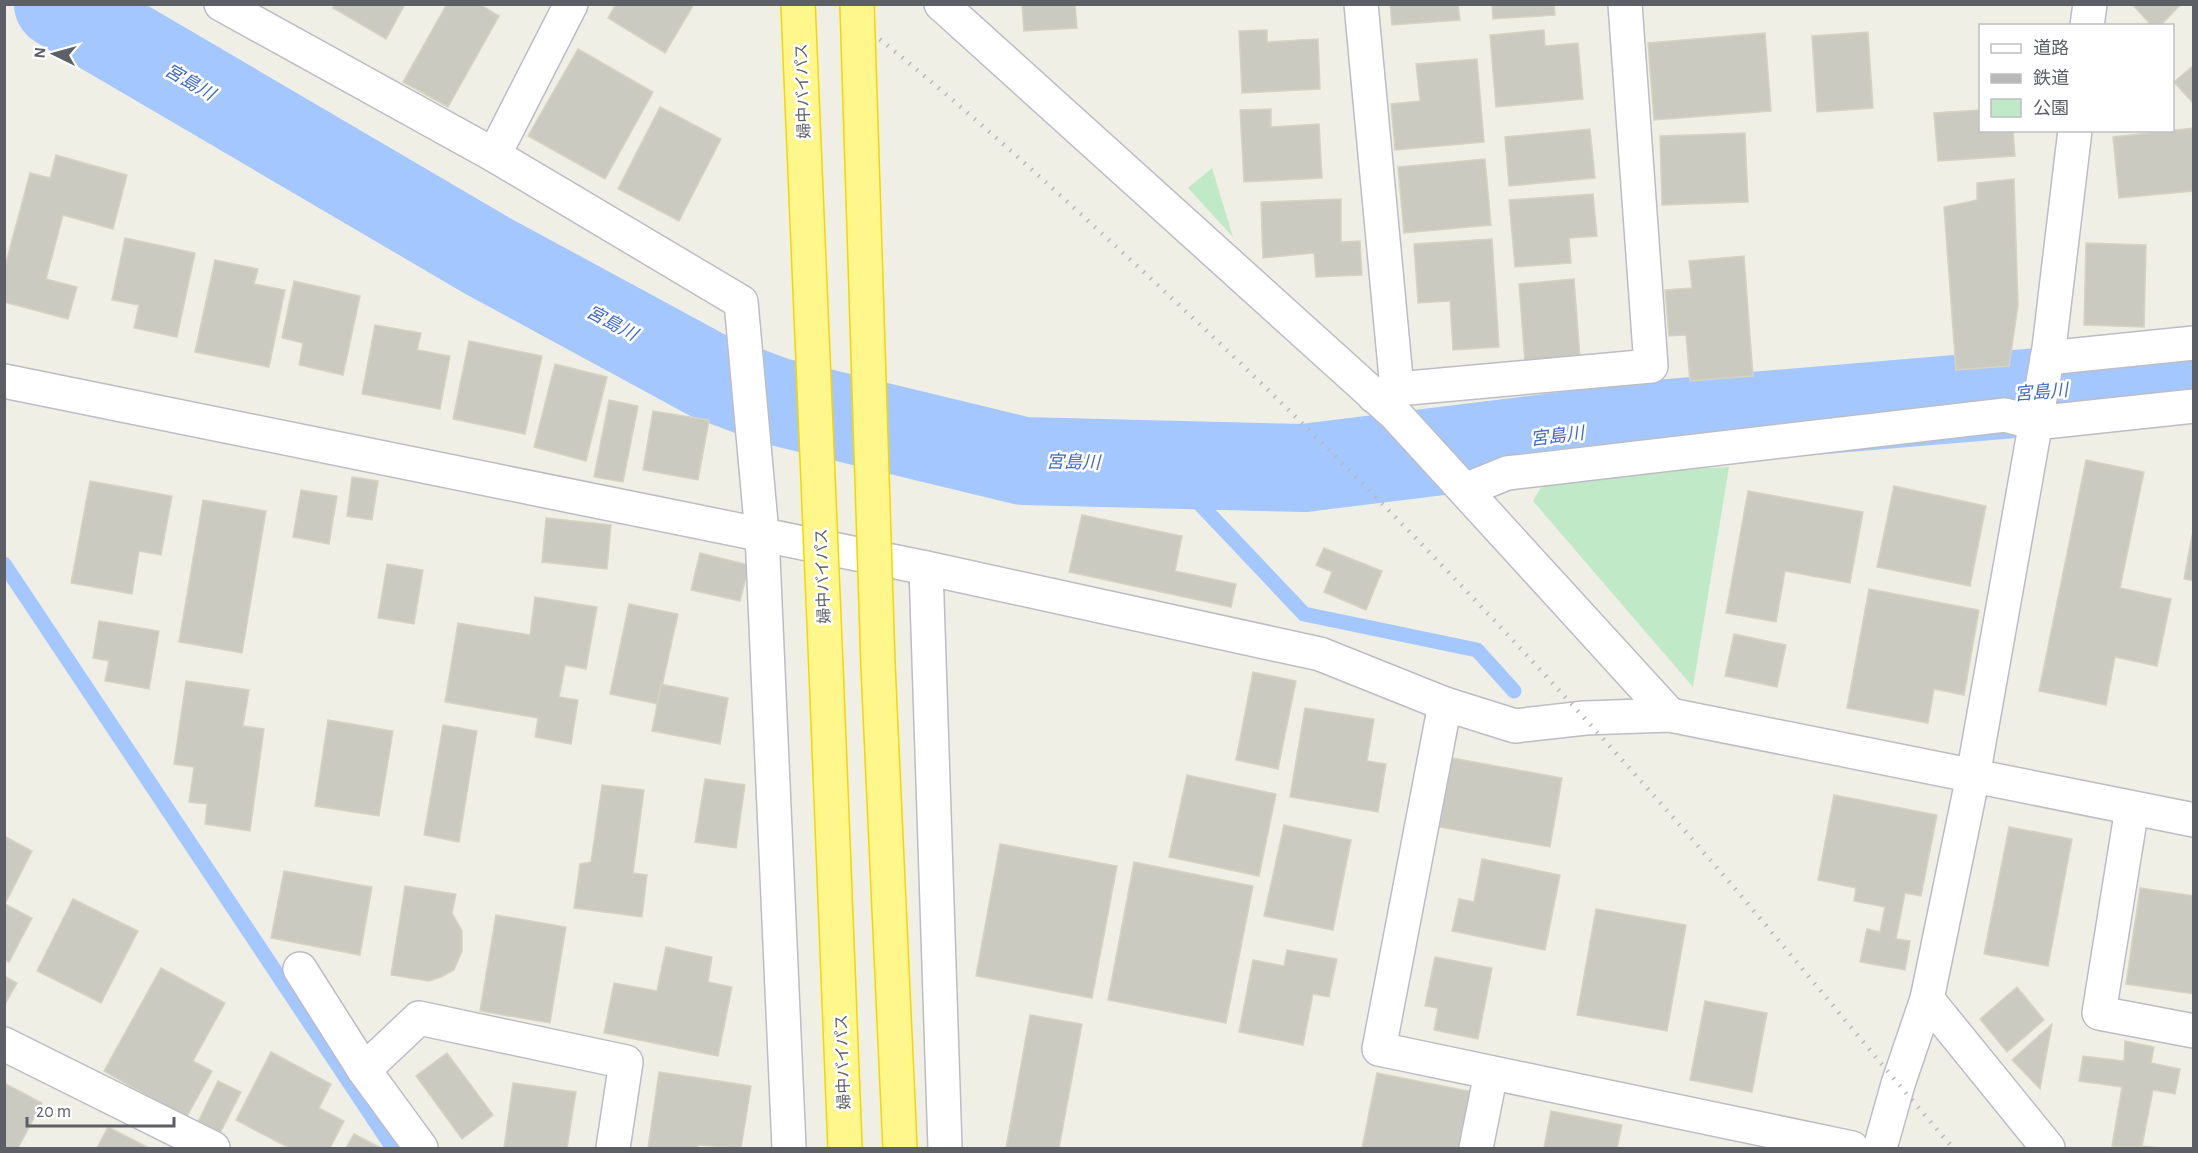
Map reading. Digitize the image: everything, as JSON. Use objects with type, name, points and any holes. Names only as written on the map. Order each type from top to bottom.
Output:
[{"type":"highway","name":"婦中バイパス","points":[[798,4],[845,1149]]},
{"type":"highway","points":[[857,4],[878,665],[900,1149]]},
{"type":"street","points":[[221,4],[494,155],[741,302],[762,534],[789,1149]]},
{"type":"street","points":[[494,155],[571,4]]},
{"type":"street","points":[[941,4],[1389,400],[1456,480],[1670,716]]},
{"type":"street","points":[[1361,4],[1389,400]]},
{"type":"street","points":[[1389,400],[1651,366],[1625,4]]},
{"type":"street","points":[[2087,24],[2090,4]]},
{"type":"street","points":[[1880,1149],[1898,1084],[1927,999],[1973,776],[2047,358],[2075,132]]},
{"type":"street","points":[[2047,358],[2193,344]]},
{"type":"street","points":[[4,381],[926,567],[1320,654],[1445,704],[1515,726],[1585,718],[1670,716],[2193,820]]},
{"type":"street","points":[[1456,480],[2005,415],[2035,423],[2193,406]]},
{"type":"street","points":[[926,567],[945,1149]]},
{"type":"street","points":[[1445,704],[1379,1049],[1852,1149]]},
{"type":"street","points":[[2132,808],[2098,1013],[2193,1032]]},
{"type":"street","points":[[300,969],[364,1070],[421,1149]]},
{"type":"street","points":[[1927,999],[2048,1149]]},
{"type":"street","points":[[364,1070],[419,1018],[626,1062],[613,1149]]},
{"type":"street","points":[[4,1044],[213,1149]]},
{"type":"street","points":[[1476,1149],[1491,1073]]},
{"type":"green space","points":[[1212,168],[1233,237],[1188,188]]},
{"type":"green space","points":[[1729,467],[1693,687],[1533,501],[1548,476]]},
{"type":"building","points":[[335,4],[405,4],[386,39],[333,8]]},
{"type":"building","points":[[447,4],[479,4],[499,16],[448,107],[403,82]]},
{"type":"building","points":[[616,4],[694,4],[665,53],[608,18]]},
{"type":"building","points":[[1022,4],[1075,4],[1077,28],[1024,31]]},
{"type":"building","points":[[1390,4],[1458,4],[1460,20],[1392,25]]},
{"type":"building","points":[[1492,4],[1554,4],[1555,15],[1493,19]]},
{"type":"building","points":[[2132,4],[2181,4],[2162,24],[2150,24]]},
{"type":"building","points":[[1267,30],[1267,42],[1318,39],[1320,89],[1242,93],[1239,31]]},
{"type":"building","points":[[1544,30],[1545,46],[1578,43],[1583,99],[1496,107],[1490,35]]},
{"type":"building","points":[[1868,32],[1873,108],[1817,112],[1812,36]]},
{"type":"building","points":[[1765,33],[1771,111],[1654,120],[1648,43]]},
{"type":"building","points":[[578,49],[653,92],[605,179],[528,136]]},
{"type":"building","points":[[1477,59],[1484,142],[1395,150],[1391,104],[1420,101],[1416,64]]},
{"type":"building","points":[[2194,65],[2194,104],[2174,82]]},
{"type":"building","points":[[660,107],[721,139],[679,221],[618,189]]},
{"type":"building","points":[[1271,109],[1271,127],[1319,124],[1322,178],[1244,182],[1240,110]]},
{"type":"building","points":[[1979,110],[1979,132],[2013,132],[2015,156],[1938,161],[1934,113]]},
{"type":"building","points":[[2194,128],[2194,191],[2119,198],[2113,137]]},
{"type":"building","points":[[1590,129],[1595,178],[1509,186],[1505,137]]},
{"type":"building","points":[[1745,133],[1748,202],[1662,205],[1660,136]]},
{"type":"building","points":[[56,155],[127,175],[113,229],[63,215],[46,279],[77,287],[68,319],[4,302],[4,270],[30,173],[50,178]]},
{"type":"building","points":[[1485,159],[1491,225],[1404,233],[1398,167]]},
{"type":"building","points":[[2014,179],[2018,305],[2009,366],[1956,370],[1944,207],[1977,200],[1977,183]]},
{"type":"building","points":[[1593,194],[1597,236],[1569,238],[1571,263],[1515,267],[1509,200]]},
{"type":"building","points":[[1341,199],[1341,242],[1360,241],[1362,275],[1316,277],[1314,253],[1263,258],[1261,202]]},
{"type":"building","points":[[125,238],[195,253],[177,337],[134,328],[139,305],[112,300]]},
{"type":"building","points":[[1492,239],[1499,347],[1453,350],[1450,301],[1418,303],[1414,244]]},
{"type":"building","points":[[2086,243],[2146,245],[2144,327],[2084,325]]},
{"type":"building","points":[[1744,256],[1753,376],[1690,381],[1686,335],[1669,336],[1665,290],[1692,288],[1689,261]]},
{"type":"building","points":[[215,260],[258,269],[254,284],[285,290],[269,367],[195,352]]},
{"type":"building","points":[[1574,279],[1580,358],[1525,363],[1519,284]]},
{"type":"building","points":[[294,281],[360,296],[343,375],[299,365],[303,343],[282,338]]},
{"type":"building","points":[[375,325],[421,333],[417,350],[450,356],[440,409],[362,394]]},
{"type":"building","points":[[469,341],[542,356],[525,434],[453,419]]},
{"type":"building","points":[[555,364],[607,377],[586,461],[534,447]]},
{"type":"building","points":[[609,400],[638,406],[623,482],[594,477]]},
{"type":"building","points":[[653,411],[709,420],[698,480],[643,470]]},
{"type":"building","points":[[2086,460],[2144,472],[2120,588],[2171,599],[2157,666],[2115,657],[2106,705],[2039,691]]},
{"type":"building","points":[[352,477],[378,481],[372,520],[347,516]]},
{"type":"building","points":[[90,481],[172,496],[161,555],[139,551],[132,594],[71,583]]},
{"type":"building","points":[[1894,486],[1986,506],[1970,586],[1877,567]]},
{"type":"building","points":[[301,490],[337,496],[329,544],[293,537]]},
{"type":"building","points":[[1748,491],[1863,512],[1850,583],[1785,571],[1776,622],[1726,613]]},
{"type":"building","points":[[203,500],[266,511],[242,653],[179,642]]},
{"type":"building","points":[[1082,515],[1182,536],[1175,571],[1236,584],[1231,607],[1069,572]]},
{"type":"building","points":[[546,518],[611,525],[607,569],[542,562]]},
{"type":"building","points":[[2194,525],[2194,581],[2184,579]]},
{"type":"building","points":[[1324,548],[1382,571],[1366,610],[1324,592],[1332,572],[1316,565]]},
{"type":"building","points":[[700,553],[749,565],[740,601],[691,590]]},
{"type":"building","points":[[387,564],[423,570],[414,624],[378,618]]},
{"type":"building","points":[[1869,589],[1979,610],[1964,695],[1934,689],[1928,723],[1847,708]]},
{"type":"building","points":[[535,597],[597,607],[586,669],[565,665],[559,697],[578,700],[571,744],[535,737],[538,718],[445,702],[458,623],[530,635]]},
{"type":"building","points":[[629,604],[678,614],[658,704],[610,694]]},
{"type":"building","points":[[99,621],[159,631],[149,689],[105,681],[109,661],[93,658]]},
{"type":"building","points":[[1734,634],[1786,645],[1777,687],[1725,676]]},
{"type":"building","points":[[1253,672],[1296,681],[1278,769],[1236,760]]},
{"type":"building","points":[[186,681],[249,690],[243,726],[264,729],[250,831],[205,824],[207,804],[189,802],[194,767],[174,764]]},
{"type":"building","points":[[661,684],[728,698],[720,744],[652,731]]},
{"type":"building","points":[[1305,708],[1374,719],[1367,761],[1386,764],[1378,812],[1290,797]]},
{"type":"building","points":[[328,720],[393,731],[379,816],[315,806]]},
{"type":"building","points":[[443,725],[477,731],[459,842],[424,835]]},
{"type":"building","points":[[1452,758],[1562,778],[1550,847],[1439,827]]},
{"type":"building","points":[[1187,775],[1276,794],[1259,876],[1169,857]]},
{"type":"building","points":[[705,779],[745,785],[736,848],[695,842]]},
{"type":"building","points":[[602,785],[644,790],[633,873],[647,875],[642,917],[574,908],[580,864],[591,862]]},
{"type":"building","points":[[1834,795],[1937,815],[1921,896],[1905,893],[1896,939],[1910,941],[1905,970],[1860,962],[1867,929],[1880,932],[1885,907],[1854,901],[1856,888],[1818,880]]},
{"type":"building","points":[[1284,825],[1351,840],[1333,930],[1264,916]]},
{"type":"building","points":[[2009,827],[2072,839],[2048,966],[1984,954]]},
{"type":"building","points":[[4,836],[32,851],[5,904],[32,918],[9,962],[4,960]]},
{"type":"building","points":[[1000,844],[1117,866],[1092,998],[976,976]]},
{"type":"building","points":[[1482,859],[1560,875],[1545,950],[1452,931],[1459,899],[1474,902]]},
{"type":"building","points":[[1134,862],[1253,886],[1226,1023],[1108,1000]]},
{"type":"building","points":[[284,871],[372,887],[360,955],[271,938]]},
{"type":"building","points":[[405,886],[456,894],[452,913],[462,931],[462,951],[454,970],[429,981],[391,975]]},
{"type":"building","points":[[2140,888],[2194,896],[2194,994],[2126,984]]},
{"type":"building","points":[[73,899],[138,931],[101,1003],[37,971]]},
{"type":"building","points":[[1596,909],[1686,925],[1667,1031],[1577,1015]]},
{"type":"building","points":[[496,915],[566,927],[550,1023],[480,1011]]},
{"type":"building","points":[[666,947],[712,957],[708,982],[732,987],[718,1056],[604,1033],[614,983],[657,991]]},
{"type":"building","points":[[1287,950],[1337,959],[1329,997],[1313,994],[1303,1045],[1239,1032],[1253,960],[1284,966]]},
{"type":"building","points":[[1435,957],[1492,968],[1478,1039],[1434,1030],[1438,1008],[1425,1006]]},
{"type":"building","points":[[161,968],[225,1003],[193,1061],[212,1071],[186,1118],[104,1071]]},
{"type":"building","points":[[4,976],[17,983],[4,1006]]},
{"type":"building","points":[[2017,987],[2044,1020],[2007,1052],[1980,1019]]},
{"type":"building","points":[[1705,1001],[1767,1013],[1752,1092],[1690,1080]]},
{"type":"building","points":[[1030,1015],[1082,1024],[1059,1148],[1006,1148]]},
{"type":"building","points":[[2052,1024],[2040,1089],[2012,1060]]},
{"type":"building","points":[[2125,1041],[2154,1047],[2151,1063],[2180,1069],[2175,1094],[2153,1090],[2142,1146],[2160,1148],[2112,1146],[2122,1087],[2079,1081],[2083,1056],[2124,1061]]},
{"type":"building","points":[[271,1052],[331,1084],[319,1108],[344,1121],[330,1148],[289,1148],[236,1120]]},
{"type":"building","points":[[447,1053],[493,1115],[462,1139],[416,1076]]},
{"type":"building","points":[[659,1072],[751,1086],[741,1148],[698,1145],[698,1148],[648,1148]]},
{"type":"building","points":[[1377,1073],[1473,1092],[1461,1148],[1362,1148]]},
{"type":"building","points":[[218,1081],[241,1092],[220,1133],[198,1122]]},
{"type":"building","points":[[4,1083],[42,1103],[18,1148],[4,1148]]},
{"type":"building","points":[[513,1083],[576,1092],[567,1148],[504,1148]]},
{"type":"building","points":[[1551,1111],[1622,1125],[1617,1148],[1544,1148]]},
{"type":"building","points":[[108,1127],[149,1148],[97,1148]]},
{"type":"building","points":[[354,1134],[381,1148],[346,1148]]},
{"type":"waterway","name":"宮島川","points":[[58,4],[486,255],[709,376],[775,401],[1023,461],[1304,468],[1668,423],[2194,379]]},
{"type":"waterway","points":[[1162,464],[1304,614],[1477,650],[1514,691]]},
{"type":"waterway","points":[[4,564],[393,1148]]},
{"type":"railway","points":[[835,4],[945,94],[1052,188],[1280,401],[1357,478],[1507,634],[1654,795],[1953,1148]]}]
